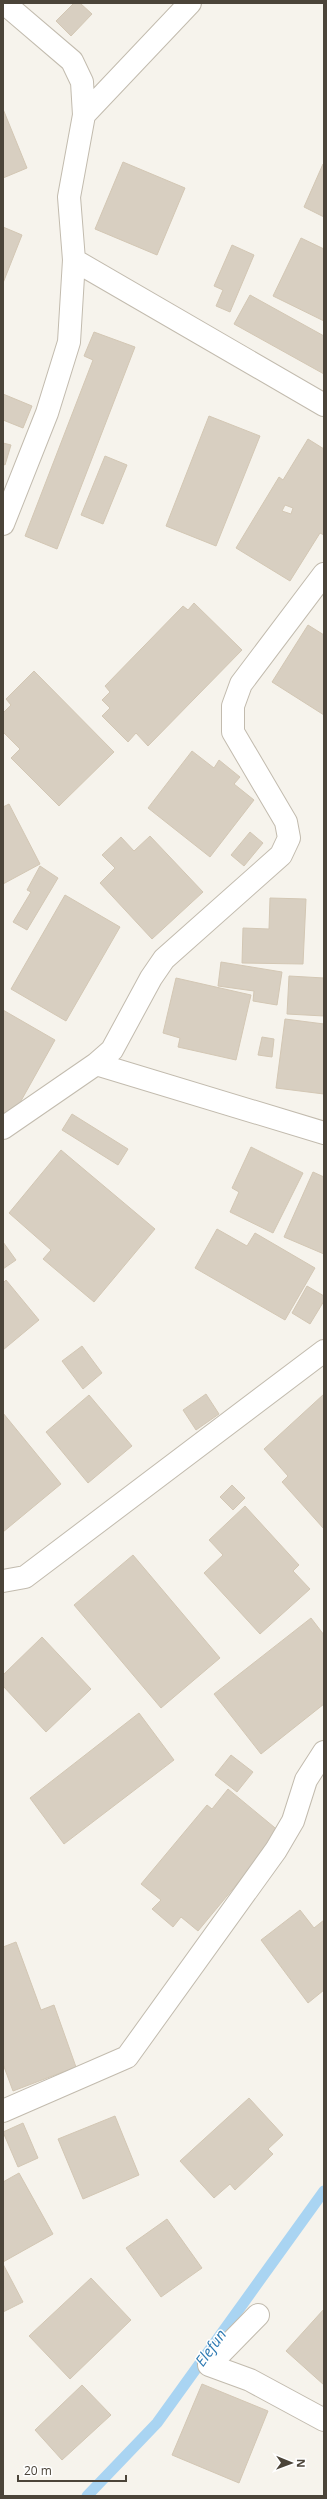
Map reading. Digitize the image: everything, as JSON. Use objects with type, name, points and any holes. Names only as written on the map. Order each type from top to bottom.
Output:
[{"type":"street","points":[[3,524],[47,413],[69,342],[74,260],[69,197],[84,115],[82,82],[72,61],[4,3]]},
{"type":"street","points":[[84,115],[190,3]]},
{"type":"street","points":[[74,260],[324,405]]},
{"type":"street","points":[[3,1128],[96,1064],[112,1050],[151,978],[164,959],[281,855],[289,838],[286,822],[233,732],[233,706],[241,684],[324,574]]},
{"type":"street","points":[[96,1064],[324,1133]]},
{"type":"street","points":[[3,1581],[25,1577],[324,1351]]},
{"type":"street","points":[[3,2111],[127,2057],[276,1850],[293,1821],[306,1780],[324,1752]]},
{"type":"street","points":[[258,2315],[209,2365],[250,2380],[324,2420]]},
{"type":"building","points":[[74,3],[80,3],[92,14],[71,36],[56,21]]},
{"type":"building","points":[[3,109],[27,168],[3,178]]},
{"type":"building","points":[[123,162],[185,188],[157,255],[95,229]]},
{"type":"building","points":[[323,164],[324,165],[324,217],[304,207]]},
{"type":"building","points":[[3,227],[22,235],[3,283]]},
{"type":"building","points":[[301,238],[324,249],[324,321],[273,296]]},
{"type":"building","points":[[232,245],[254,255],[230,312],[216,306],[223,290],[214,286]]},
{"type":"building","points":[[250,295],[324,336],[324,374],[234,324]]},
{"type":"building","points":[[94,332],[135,347],[57,549],[25,536],[93,360],[84,356]]},
{"type":"building","points":[[3,394],[32,406],[23,428],[3,420]]},
{"type":"building","points":[[209,416],[260,436],[216,546],[166,526]]},
{"type":"building","points":[[308,439],[324,449],[324,535],[320,533],[290,581],[236,548],[279,477],[283,480]],"holes":[[[285,505],[293,508],[291,514],[282,511]]]},
{"type":"building","points":[[3,443],[11,445],[5,465],[3,464]]},
{"type":"building","points":[[105,456],[127,465],[103,524],[81,515]]},
{"type":"building","points":[[194,603],[242,650],[148,746],[136,733],[128,742],[102,716],[110,708],[102,700],[110,692],[105,686],[183,606],[188,610]]},
{"type":"building","points":[[308,625],[324,635],[324,715],[272,682]]},
{"type":"building","points":[[34,671],[114,752],[59,806],[11,758],[20,749],[3,732],[3,713],[11,705],[6,699]]},
{"type":"building","points":[[192,751],[214,768],[219,760],[240,777],[234,784],[254,800],[210,857],[148,808]]},
{"type":"building","points":[[9,804],[40,864],[3,884],[3,807]]},
{"type":"building","points":[[250,832],[263,843],[244,866],[231,855]]},
{"type":"building","points":[[150,836],[203,892],[152,939],[100,883],[115,868],[102,855],[121,837],[134,851]]},
{"type":"building","points":[[40,866],[58,878],[27,930],[13,922],[31,892],[27,890]]},
{"type":"building","points":[[65,895],[120,927],[66,1021],[11,989]]},
{"type":"building","points":[[270,898],[306,899],[303,964],[242,963],[243,928],[269,929]]},
{"type":"building","points":[[221,962],[282,972],[277,1005],[253,1001],[254,991],[218,986]]},
{"type":"building","points":[[289,976],[324,978],[324,1016],[287,1014]]},
{"type":"building","points":[[176,978],[251,995],[236,1060],[178,1047],[180,1038],[163,1033]]},
{"type":"building","points":[[3,1010],[55,1040],[12,1117],[3,1112]]},
{"type":"building","points":[[285,1019],[324,1024],[324,1094],[276,1088]]},
{"type":"building","points":[[262,1037],[274,1039],[272,1057],[258,1055]]},
{"type":"building","points":[[72,1114],[128,1149],[118,1165],[62,1130]]},
{"type":"building","points":[[251,1147],[303,1173],[273,1233],[230,1212],[239,1192],[232,1188]]},
{"type":"building","points":[[61,1150],[155,1229],[94,1302],[43,1259],[51,1250],[9,1213]]},
{"type":"building","points":[[313,1172],[324,1177],[324,1254],[284,1237]]},
{"type":"building","points":[[217,1229],[247,1246],[255,1233],[315,1268],[285,1320],[195,1268]]},
{"type":"building","points":[[3,1242],[16,1260],[3,1269]]},
{"type":"building","points":[[6,1280],[39,1320],[3,1350],[3,1283]]},
{"type":"building","points":[[307,1286],[324,1296],[324,1301],[310,1324],[292,1313]]},
{"type":"building","points":[[82,1346],[102,1373],[83,1389],[62,1361]]},
{"type":"building","points":[[206,1394],[219,1414],[196,1430],[183,1410]]},
{"type":"building","points":[[324,1394],[324,1529],[282,1482],[288,1476],[264,1449]]},
{"type":"building","points":[[89,1395],[132,1446],[88,1483],[46,1432]]},
{"type":"building","points":[[3,1413],[61,1484],[3,1532]]},
{"type":"building","points":[[232,1485],[245,1498],[233,1510],[220,1497]]},
{"type":"building","points":[[245,1506],[299,1565],[293,1571],[310,1589],[260,1634],[204,1573],[223,1555],[209,1540]]},
{"type":"building","points":[[133,1555],[220,1658],[161,1708],[74,1605]]},
{"type":"building","points":[[311,1618],[324,1635],[324,1704],[261,1754],[214,1694]]},
{"type":"building","points":[[42,1637],[91,1689],[46,1732],[3,1686],[3,1675]]},
{"type":"building","points":[[139,1713],[174,1760],[64,1844],[30,1798]]},
{"type":"building","points":[[231,1755],[253,1772],[237,1792],[215,1775]]},
{"type":"building","points":[[228,1789],[280,1832],[198,1931],[181,1917],[173,1927],[152,1909],[161,1900],[141,1884],[207,1805],[212,1809]]},
{"type":"building","points":[[300,1910],[314,1928],[324,1920],[324,1990],[308,2003],[261,1940]]},
{"type":"building","points":[[16,1942],[41,2010],[54,2005],[76,2067],[13,2091],[3,2064],[3,1947]]},
{"type":"building","points":[[249,2098],[283,2135],[268,2149],[273,2154],[235,2190],[230,2184],[214,2198],[180,2161]]},
{"type":"building","points":[[115,2116],[139,2175],[83,2199],[58,2139]]},
{"type":"building","points":[[23,2123],[38,2158],[18,2167],[3,2132]]},
{"type":"building","points":[[19,2173],[53,2234],[3,2262],[3,2182]]},
{"type":"building","points":[[167,2219],[202,2268],[161,2297],[126,2248]]},
{"type":"building","points":[[3,2264],[23,2302],[3,2312]]},
{"type":"building","points":[[91,2278],[131,2320],[70,2379],[29,2336]]},
{"type":"building","points":[[324,2309],[324,2385],[286,2351]]},
{"type":"building","points":[[202,2384],[268,2411],[239,2483],[172,2455]]},
{"type":"building","points":[[82,2385],[111,2415],[62,2460],[35,2430]]},
{"type":"waterway","name":"Elefun","points":[[87,2496],[157,2423],[324,2191]]}]
